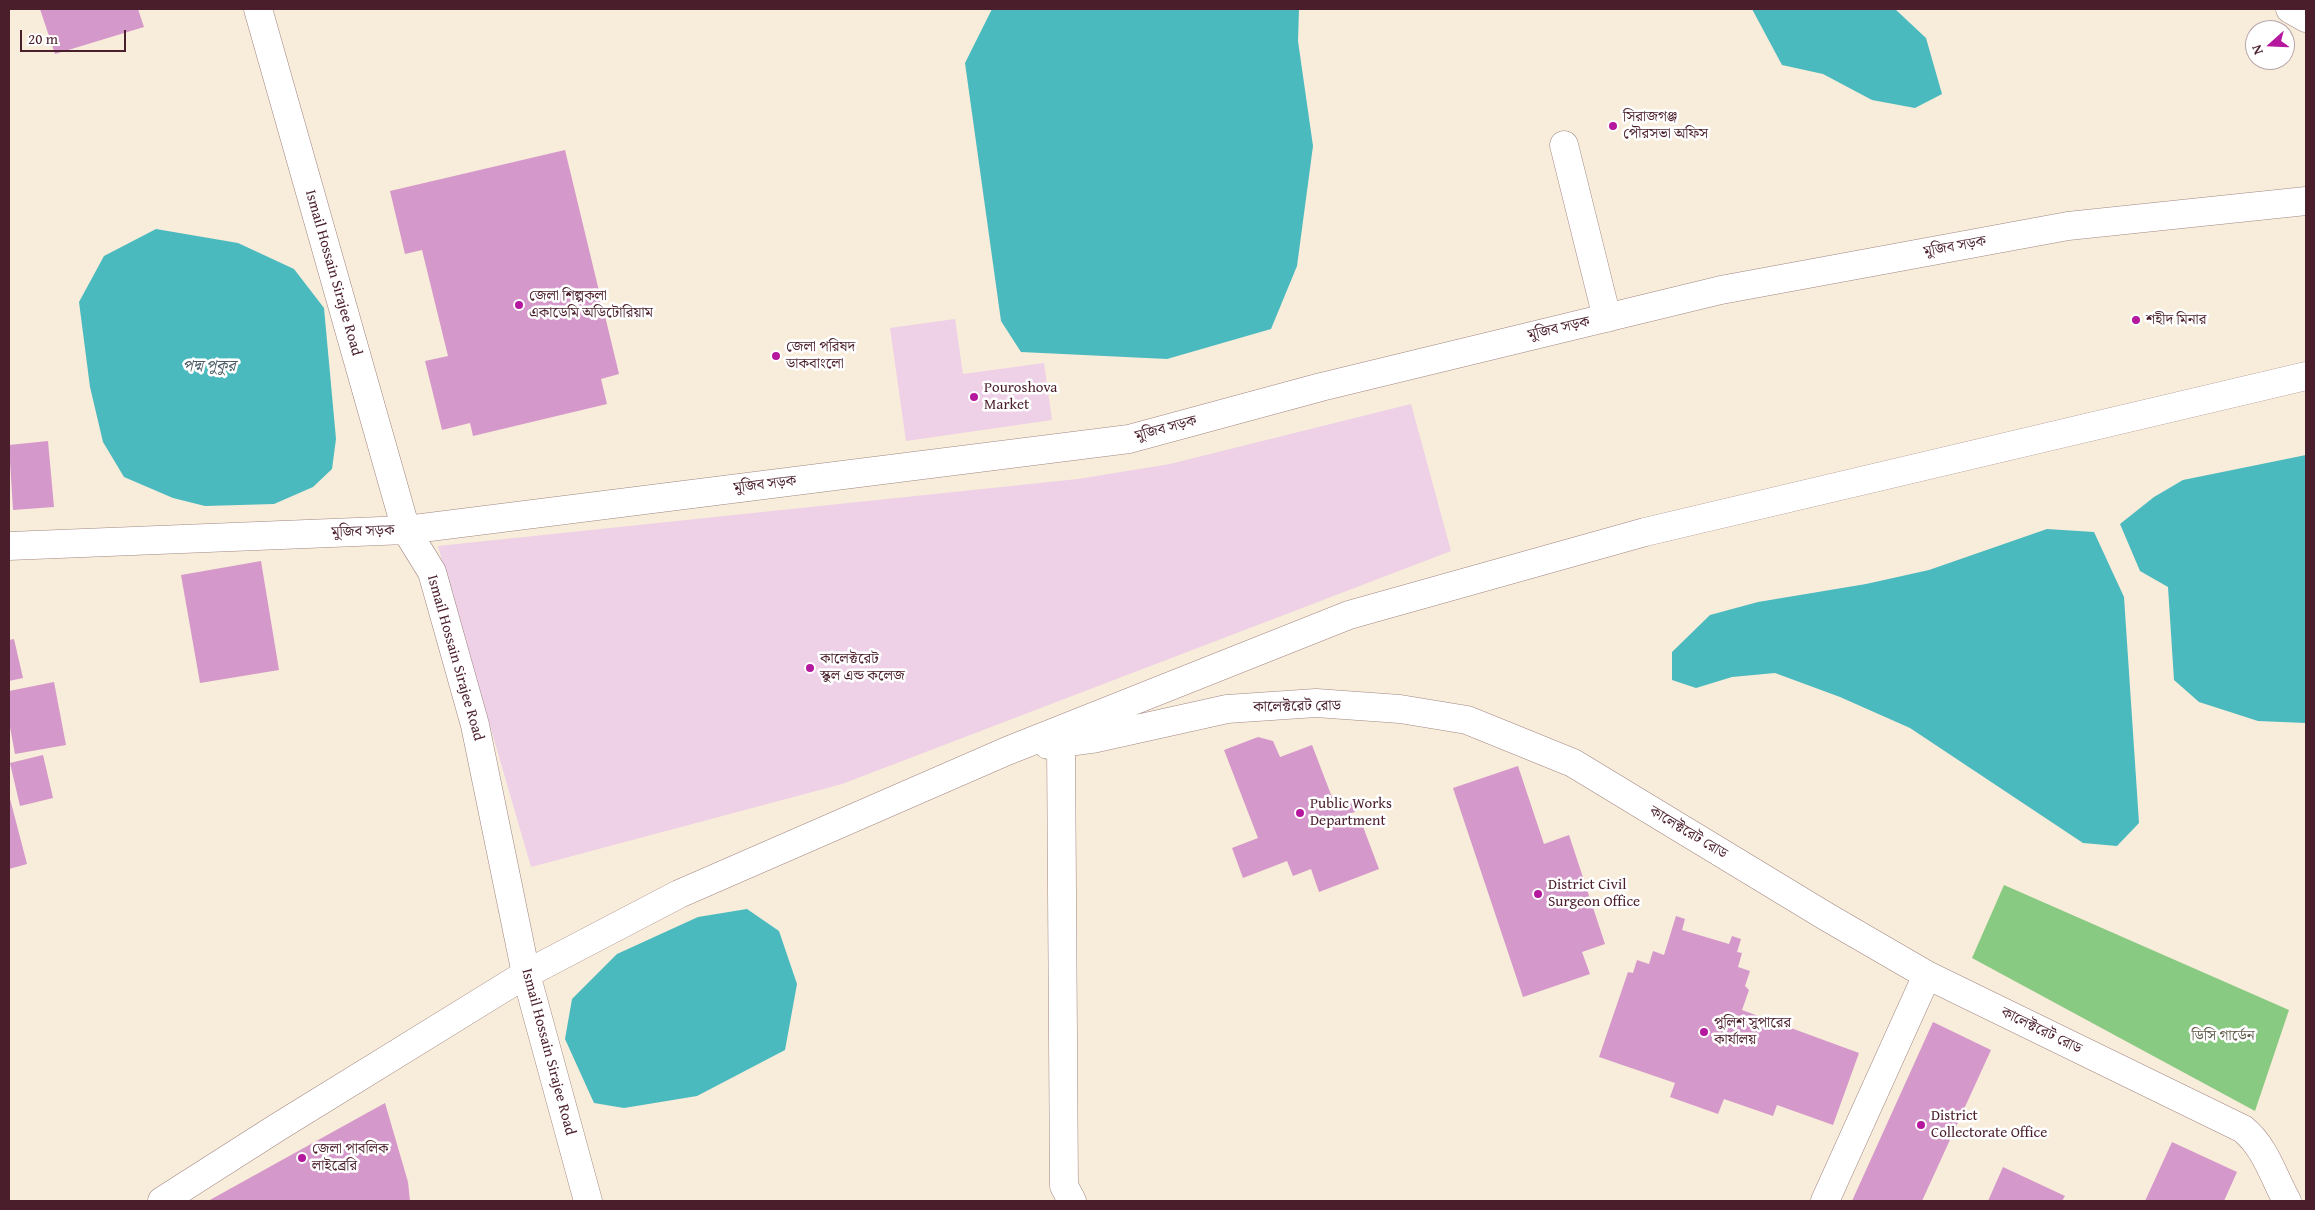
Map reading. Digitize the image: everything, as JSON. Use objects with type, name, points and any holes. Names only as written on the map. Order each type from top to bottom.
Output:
[{"type":"street","name":"Ismail Hossain Sirajee Road","points":[[258,9],[406,530],[432,572],[475,725],[526,974],[588,1201]]},
{"type":"street","points":[[2290,9],[2306,18]]},
{"type":"street","points":[[1564,145],[1607,318]]},
{"type":"street","name":"মুজিব সড়ক","points":[[9,546],[406,530],[1129,439],[1320,386],[1722,290],[2068,226],[2306,201]]},
{"type":"street","points":[[162,1201],[526,974],[679,894],[1007,751],[1358,612],[1645,532],[2306,376]]},
{"type":"street","name":"কালেক্টরেট রোড","points":[[1007,751],[1092,739],[1227,709],[1316,703],[1400,709],[1466,720],[1573,763],[1827,917],[1927,975],[2243,1129],[2251,1136],[2264,1154],[2285,1200]]},
{"type":"street","points":[[1061,743],[1064,1186],[1072,1201]]},
{"type":"street","points":[[1825,1201],[1927,975]]},
{"type":"shaded area","name":"Pouroshova Market","points":[[955,319],[963,374],[1044,363],[1052,420],[906,441],[890,328]]},
{"type":"shaded area","name":"কালেক্টরেট স্কুল এন্ড কলেজ","points":[[1411,404],[1451,551],[842,784],[531,867],[438,546],[1078,479],[1170,464]]},
{"type":"green space","name":"ডিসি গার্ডেন","points":[[2004,885],[2289,1010],[2255,1111],[1972,958]]},
{"type":"water","points":[[992,9],[1299,9],[1298,41],[1313,146],[1297,266],[1271,329],[1167,359],[1021,352],[1001,321],[965,63]]},
{"type":"water","points":[[1752,9],[1895,9],[1926,38],[1942,94],[1915,108],[1872,100],[1823,74],[1782,65]]},
{"type":"water","name":"পদ্ম পুকুর","points":[[156,229],[238,243],[294,269],[324,308],[336,439],[332,469],[313,487],[274,504],[205,506],[173,498],[124,477],[103,442],[90,387],[79,302],[104,256]]},
{"type":"water","points":[[2306,455],[2306,723],[2258,721],[2199,702],[2174,680],[2168,587],[2140,571],[2120,524],[2154,497],[2183,480]]},
{"type":"water","points":[[2047,529],[2094,532],[2124,597],[2139,823],[2117,846],[2083,843],[1910,728],[1840,697],[1775,673],[1732,677],[1696,688],[1672,680],[1672,652],[1710,615],[1758,602],[1866,584],[1929,570]]},
{"type":"water","points":[[747,909],[779,931],[797,984],[785,1050],[697,1096],[624,1108],[594,1103],[565,1039],[572,999],[617,954],[698,917]]},
{"type":"building","points":[[40,9],[138,9],[144,27],[55,54]]},
{"type":"building","name":"জেলা শিল্পকলা একাডেমি অডিটোরিয়াম","points":[[565,150],[619,374],[601,379],[607,404],[473,436],[470,423],[442,430],[425,361],[448,356],[422,250],[405,254],[390,191]]},
{"type":"building","points":[[48,441],[54,507],[13,510],[9,445]]},
{"type":"building","points":[[261,561],[279,670],[200,683],[181,575]]},
{"type":"building","points":[[14,639],[23,678],[9,681],[9,640]]},
{"type":"building","points":[[54,682],[66,745],[15,754],[9,722],[9,691]]},
{"type":"building","name":"Public Works Department","points":[[1258,737],[1273,741],[1280,757],[1312,745],[1335,805],[1350,800],[1355,812],[1347,814],[1353,827],[1362,824],[1379,869],[1319,892],[1311,869],[1293,876],[1287,861],[1243,878],[1232,848],[1258,838],[1224,750]]},
{"type":"building","points":[[43,755],[53,798],[20,806],[10,763]]},
{"type":"building","name":"District Civil Surgeon Office","points":[[1518,766],[1544,844],[1569,835],[1605,944],[1582,952],[1590,974],[1523,997],[1453,788]]},
{"type":"building","points":[[9,795],[27,864],[9,869]]},
{"type":"building","name":"পুলিশ সুপারের কার্যালয়","points":[[1676,916],[1685,919],[1682,930],[1729,944],[1732,936],[1741,939],[1737,952],[1742,953],[1738,967],[1750,971],[1745,986],[1749,990],[1742,1010],[1859,1053],[1833,1125],[1777,1105],[1773,1116],[1724,1099],[1718,1114],[1670,1097],[1675,1083],[1599,1057],[1628,972],[1633,973],[1637,960],[1649,964],[1653,951],[1664,955]]},
{"type":"building","name":"District Collectorate Office","points":[[1933,1022],[1991,1050],[1922,1201],[1852,1201]]},
{"type":"building","points":[[385,1103],[408,1182],[410,1201],[208,1201]]},
{"type":"building","points":[[2172,1142],[2237,1172],[2224,1201],[2145,1201]]},
{"type":"building","name":"District Collectorate Office","points":[[2003,1167],[2065,1196],[2062,1201],[1988,1201]]},
{"type":"place","name":"সিরাজগঞ্জ পৌরসভা অফিস","points":[[1613,126]]},
{"type":"place","name":"জেলা শিল্পকলা একাডেমি অডিটোরিয়াম","points":[[519,305]]},
{"type":"place","name":"শহীদ মিনার","points":[[2136,320]]},
{"type":"place","name":"জেলা পরিষদ ডাকবাংলো","points":[[776,356]]},
{"type":"place","name":"Pouroshova Market","points":[[974,397]]},
{"type":"place","name":"কালেক্টরেট স্কুল এন্ড কলেজ","points":[[810,668]]},
{"type":"place","name":"Public Works Department","points":[[1300,813]]},
{"type":"place","name":"District Civil Surgeon Office","points":[[1538,894]]},
{"type":"place","name":"পুলিশ সুপারের কার্যালয়","points":[[1704,1032]]},
{"type":"place","name":"District Collectorate Office","points":[[1921,1125]]},
{"type":"place","name":"জেলা পাবলিক লাইব্রেরি","points":[[302,1158]]}]
